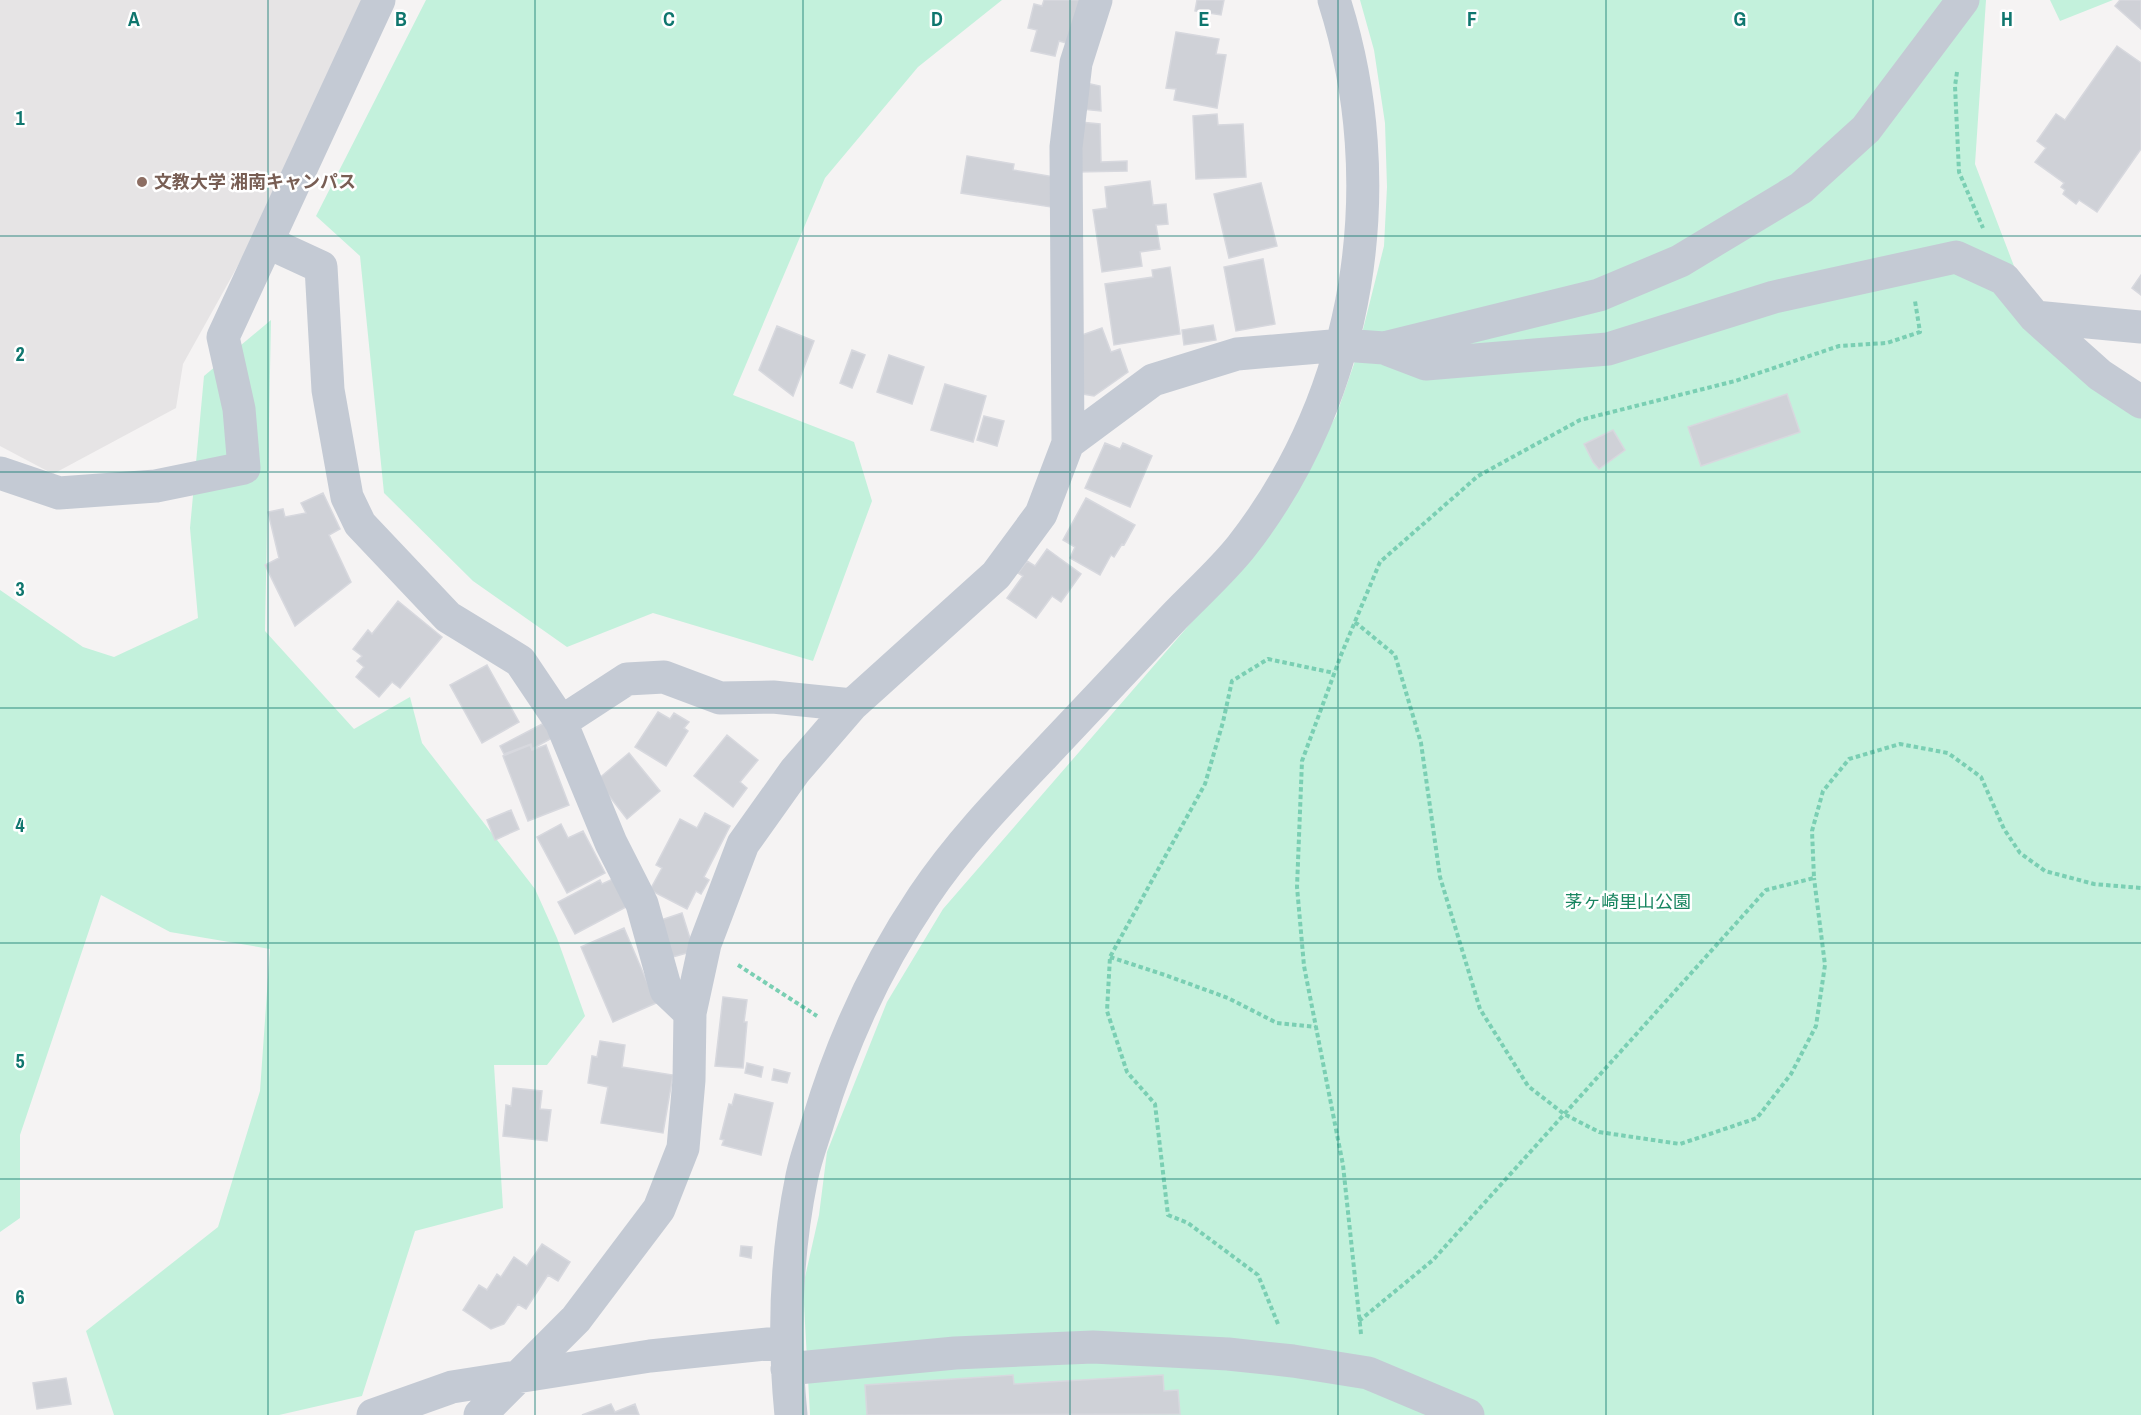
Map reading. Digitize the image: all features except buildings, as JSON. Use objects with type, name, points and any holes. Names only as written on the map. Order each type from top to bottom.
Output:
[{"type":"street","points":[[0,473],[59,493],[156,486],[244,468],[239,409],[223,337],[379,0]]},
{"type":"street","points":[[480,1415],[576,1319],[659,1209],[683,1148],[689,1080],[690,1013],[705,944],[743,844],[795,771],[852,705],[996,575],[1041,514],[1068,443],[1066,147],[1076,63],[1096,0]]},
{"type":"street","points":[[791,1415],[786,1356],[788,1273],[803,1174],[833,1072],[870,985],[923,896],[981,821],[1240,548],[1288,477],[1311,431],[1343,345],[1358,274],[1364,199],[1359,112],[1344,30],[1334,0]]},
{"type":"street","points":[[1384,348],[1599,295],[1680,261],[1801,188],[1866,129],[1963,0]]},
{"type":"street","points":[[268,243],[321,267],[328,390],[347,497],[360,524],[448,617],[520,661],[561,722],[611,843],[642,904],[666,990],[690,1013]]},
{"type":"street","points":[[1068,443],[1153,380],[1237,354],[1343,345],[1384,348],[1426,364],[1608,349],[1774,297],[1956,257],[2004,279],[2036,317],[2100,375],[2141,402]]},
{"type":"street","points":[[2036,317],[2141,327]]},
{"type":"street","points":[[561,722],[627,679],[664,677],[720,698],[772,697],[852,705]]},
{"type":"street","points":[[374,1415],[452,1387],[650,1356],[955,1353],[1093,1347],[1228,1354],[1293,1361],[1368,1373],[1468,1415]]},
{"type":"path","points":[[1958,65],[1955,87],[1959,172],[2004,279]]},
{"type":"path","points":[[1368,1373],[1358,1322],[1343,1165],[1304,966],[1297,887],[1302,761],[1334,673],[1380,562],[1478,476],[1580,420],[1735,381],[1839,346],[1887,343],[1920,332],[1909,269]]},
{"type":"path","points":[[1355,622],[1395,655],[1421,743],[1440,877],[1480,1009],[1528,1086],[1564,1114],[1599,1132],[1680,1144],[1756,1118],[1791,1074],[1816,1026],[1825,965],[1814,878],[1812,831],[1823,791],[1850,759],[1900,744],[1948,753],[1981,777],[2004,829],[2020,853],[2045,871],[2094,884],[2141,888]]},
{"type":"path","points":[[1293,1361],[1258,1275],[1188,1223],[1168,1215],[1155,1104],[1127,1072],[1107,1011],[1110,957],[1204,784],[1223,722],[1232,681],[1268,659],[1334,673]]},
{"type":"path","points":[[1358,1322],[1433,1260],[1766,890],[1814,878]]},
{"type":"path","points":[[705,944],[848,1036]]},
{"type":"path","points":[[1110,957],[1228,998],[1277,1023],[1316,1028]]},
{"type":"shaded area","name":"文教大学 湘南キャンパス","points":[[0,0],[386,0],[183,364],[176,408],[53,474],[0,446]]},
{"type":"green space","points":[[426,0],[1002,0],[918,67],[825,178],[733,395],[854,442],[872,501],[813,661],[653,613],[567,647],[473,581],[384,493],[360,256],[316,216]]},
{"type":"green space","name":"茅ヶ崎里山公園","points":[[1360,0],[1986,0],[1975,164],[2017,274],[2048,310],[2141,389],[2141,1415],[810,1415],[803,1286],[819,1215],[827,1152],[887,1002],[943,909],[1268,534],[1336,416],[1355,361],[1384,246],[1387,187],[1385,123],[1374,50]]},
{"type":"green space","points":[[2050,0],[2113,0],[2060,21]]},
{"type":"green space","points":[[271,320],[265,631],[354,729],[410,697],[422,743],[535,889],[557,938],[585,1016],[547,1065],[494,1065],[503,1208],[415,1231],[362,1396],[279,1415],[114,1415],[86,1331],[218,1227],[260,1091],[270,949],[170,932],[101,895],[20,1135],[20,1218],[0,1232],[0,590],[83,647],[114,657],[198,618],[190,528],[204,376]]},
{"type":"place","name":"文教大学 湘南キャンパス","points":[[142,182]]}]
